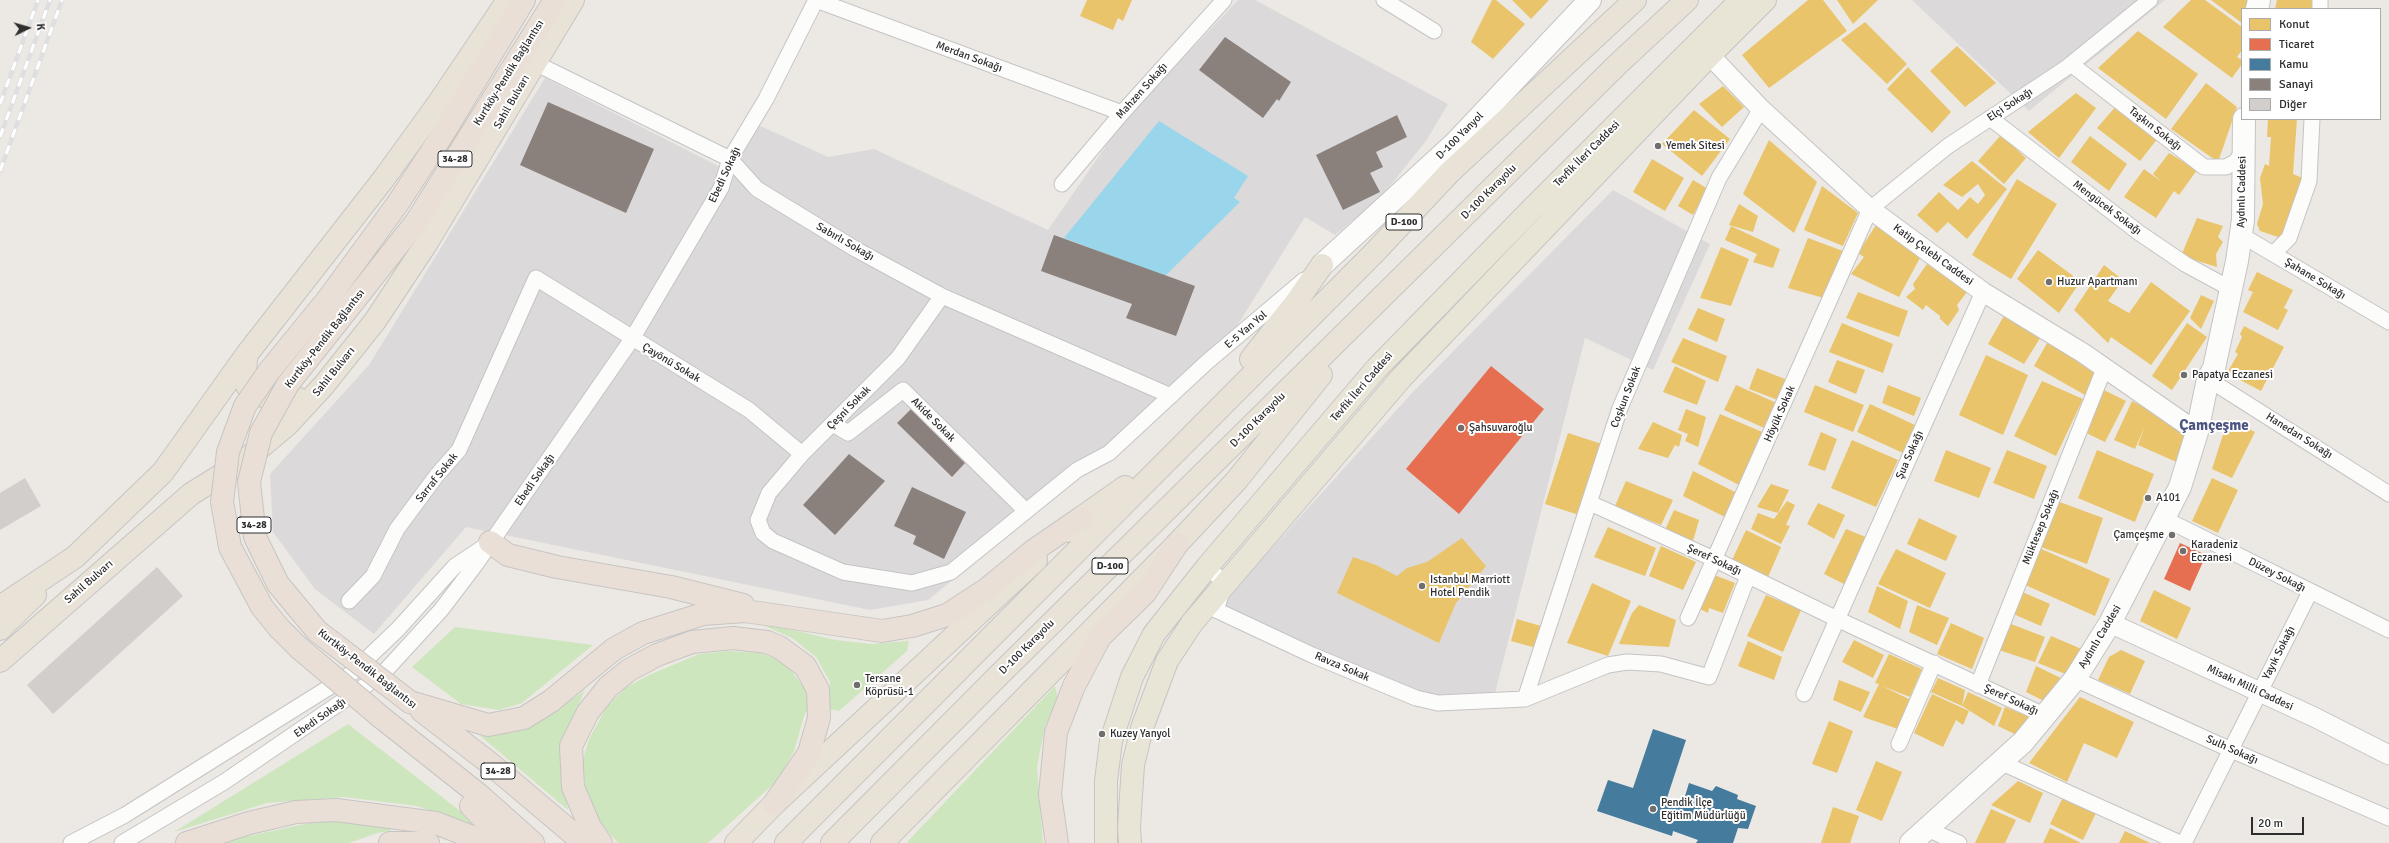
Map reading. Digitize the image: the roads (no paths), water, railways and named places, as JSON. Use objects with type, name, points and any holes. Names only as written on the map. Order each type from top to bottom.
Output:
[{"type":"highway","points":[[0,629],[163,472],[246,354],[382,181],[440,101],[508,0]]},
{"type":"highway","name":"Kurtköy-Pendik Bağlantısı","points":[[524,0],[442,137],[398,203],[328,299],[270,370],[245,406],[228,452],[222,502],[230,547],[240,570],[262,607],[279,628],[298,647],[382,718],[478,794],[533,843]]},
{"type":"highway","name":"Kurtköy-Pendik Bağlantısı","points":[[555,0],[416,222],[288,384],[261,432],[248,482],[255,537],[278,584],[317,631],[487,761],[584,843]]},
{"type":"highway","name":"Sahil Bulvarı","points":[[0,661],[191,494],[244,461],[287,426],[324,385],[375,321],[426,244],[573,0]]},
{"type":"highway","name":"D-100","points":[[786,843],[1375,252],[1449,173],[1635,0]]},
{"type":"highway","name":"D-100 Karayolu","points":[[832,843],[1011,663],[1620,62],[1687,0]]},
{"type":"highway","points":[[410,702],[488,726],[524,718],[551,701],[614,649],[643,633],[703,614],[745,611],[882,631],[912,626],[947,615],[987,590],[1033,551],[1177,449],[1297,301],[1322,265]]},
{"type":"highway","points":[[882,843],[1177,544],[1236,481],[1389,291]]},
{"type":"highway","points":[[246,354],[245,369],[247,386],[255,394],[268,398],[287,400],[305,396],[324,385]]},
{"type":"highway","points":[[736,843],[774,804],[1081,518]]},
{"type":"highway","points":[[490,542],[508,555],[557,568],[671,587],[783,616]]},
{"type":"highway","points":[[1057,843],[1050,795],[1056,732],[1074,686],[1100,637],[1144,593],[1177,544]]},
{"type":"highway","points":[[0,607],[75,557]]},
{"type":"highway","points":[[601,843],[590,827],[573,787],[571,746],[588,712],[608,687],[630,670],[657,655],[692,642],[733,638],[767,642],[779,647],[805,666],[818,690],[819,718],[809,753],[774,804]]},
{"type":"highway","points":[[382,718],[507,843]]},
{"type":"highway","points":[[187,843],[249,823],[296,812],[336,810],[436,823],[482,843]]},
{"type":"highway","points":[[390,843],[398,841],[428,843]]},
{"type":"main road","name":"D-100 Yanyol","points":[[1322,265],[1456,142],[1590,0]]},
{"type":"main road","name":"Tevfik İleri Caddesi","points":[[1130,838],[1133,765],[1142,728],[1167,661],[1178,643],[1225,583],[1330,461],[1437,340],[1704,48],[1741,0]]},
{"type":"main road","name":"Tevfik İleri Caddesi","points":[[1106,843],[1105,805],[1108,760],[1111,741],[1124,696],[1154,634],[1207,567],[1377,368],[1704,48],[1765,0]]},
{"type":"main road","name":"Aydınlı Caddesi","points":[[1911,843],[2023,742],[2075,679],[2110,623],[2165,519],[2180,487],[2197,432],[2208,379],[2214,368],[2231,289],[2242,227],[2244,120]]},
{"type":"main road","points":[[1312,445],[1330,461]]},
{"type":"street","name":"Merdan Sokağı","points":[[816,0],[1122,113]]},
{"type":"street","name":"Ebedi Sokağı","points":[[122,843],[224,782],[372,681],[387,669],[441,610],[476,564],[632,339],[721,188],[730,159],[766,99],[816,0]]},
{"type":"street","name":"Mahzen Sokağı","points":[[1062,184],[1122,113],[1224,0]]},
{"type":"street","points":[[1387,0],[1434,31]]},
{"type":"street","name":"Elçi Sokağı","points":[[1870,209],[1948,146],[2071,64],[2150,0]]},
{"type":"street","name":"Katip Çelebi Caddesi","points":[[1704,48],[1761,109],[1870,209],[1983,292],[2083,353],[2197,432]]},
{"type":"street","name":"Sabırlı Sokağı","points":[[535,62],[730,159],[757,189],[857,250],[942,296],[1171,396]]},
{"type":"street","name":"Taşkın Sokağı","points":[[2071,64],[2204,166],[2226,167],[2235,162],[2243,153]]},
{"type":"street","name":"Coşkun Sokak","points":[[1525,699],[1620,408],[1719,178],[1761,109]]},
{"type":"street","name":"Mengücek Sokağı","points":[[1990,118],[2138,232],[2185,264],[2231,289]]},
{"type":"street","points":[[2273,254],[2288,238],[2309,181],[2312,120]]},
{"type":"street","name":"Höyük Sokak","points":[[1688,618],[1716,560],[1870,209]]},
{"type":"street","name":"Şahane Sokağı","points":[[2242,227],[2273,254],[2389,322]]},
{"type":"street","name":"E-5 Yan Yol","points":[[758,520],[763,533],[773,541],[843,572],[912,583],[951,572],[1025,510],[1077,470],[1109,452],[1207,362],[1322,265]]},
{"type":"street","name":"Çayönü Sokak","points":[[536,278],[632,339],[749,410],[802,454]]},
{"type":"street","name":"Sarraf Sokak","points":[[349,601],[373,576],[397,529],[436,475],[459,450],[536,278]]},
{"type":"street","name":"Şua Sokağı","points":[[1837,619],[1983,292]]},
{"type":"street","name":"Çeşni Sokak","points":[[758,520],[769,493],[802,454],[898,358],[942,296]]},
{"type":"street","name":"Müktesep Sokağı","points":[[1978,685],[2104,369]]},
{"type":"street","name":"Hanedan Sokağı","points":[[2208,379],[2389,494]]},
{"type":"street","name":"Akide Sokak","points":[[833,424],[848,433],[903,390],[1025,510]]},
{"type":"street","name":"Şeref Sokağı","points":[[1590,503],[1716,560],[1837,619],[2046,716]]},
{"type":"street","name":"Düzey Sokağı","points":[[2165,519],[2389,630]]},
{"type":"street","points":[[71,843],[132,811],[352,672],[393,634],[455,566],[490,542]]},
{"type":"street","points":[[1207,567],[1225,583]]},
{"type":"street","points":[[1525,699],[1603,667],[1627,662],[1661,664],[1709,677],[1748,576]]},
{"type":"street","name":"Ravza Sokak","points":[[1225,583],[1216,610],[1312,654],[1416,698],[1438,703],[1525,699]]},
{"type":"street","name":"Yayık Sokağı","points":[[2184,843],[2310,592]]},
{"type":"street","points":[[1804,694],[1837,619]]},
{"type":"street","name":"Misakı Milli Caddesi","points":[[2110,623],[2389,755]]},
{"type":"street","points":[[1899,744],[1934,663]]},
{"type":"street","name":"Sulh Sokağı","points":[[2075,679],[2231,750],[2389,818]]},
{"type":"street","points":[[2000,762],[2180,843]]},
{"type":"street","points":[[1927,829],[1959,843]]},
{"type":"water","points":[[1159,121],[1248,176],[1234,198],[1240,202],[1165,276],[1064,238]]},
{"type":"railway","points":[[0,104],[38,0]]},
{"type":"railway","points":[[0,137],[50,0]]},
{"type":"railway","points":[[0,171],[62,0]]},
{"type":"place","name":"Yemek Sitesi","points":[[1658,146]]},
{"type":"place","name":"Huzur Apartmanı","points":[[2049,282]]},
{"type":"place","name":"Papatya Eczanesi","points":[[2184,375]]},
{"type":"place","name":"Şahsuvaroğlu","points":[[1461,428]]},
{"type":"place","name":"A101","points":[[2148,498]]},
{"type":"place","name":"Çamçeşme","points":[[2172,535]]},
{"type":"place","name":"Karadeniz Eczanesi","points":[[2183,551]]},
{"type":"place","name":"Istanbul Marriott Hotel Pendik","points":[[1422,586]]},
{"type":"place","name":"Tersane Köprüsü-1","points":[[857,685]]},
{"type":"place","name":"Kuzey Yanyol","points":[[1102,734]]},
{"type":"place","name":"Pendik İlçe Eğitim Müdürlüğü","points":[[1653,809]]},
{"type":"district","name":"Çamçeşme","points":[[2214,426]]}]
